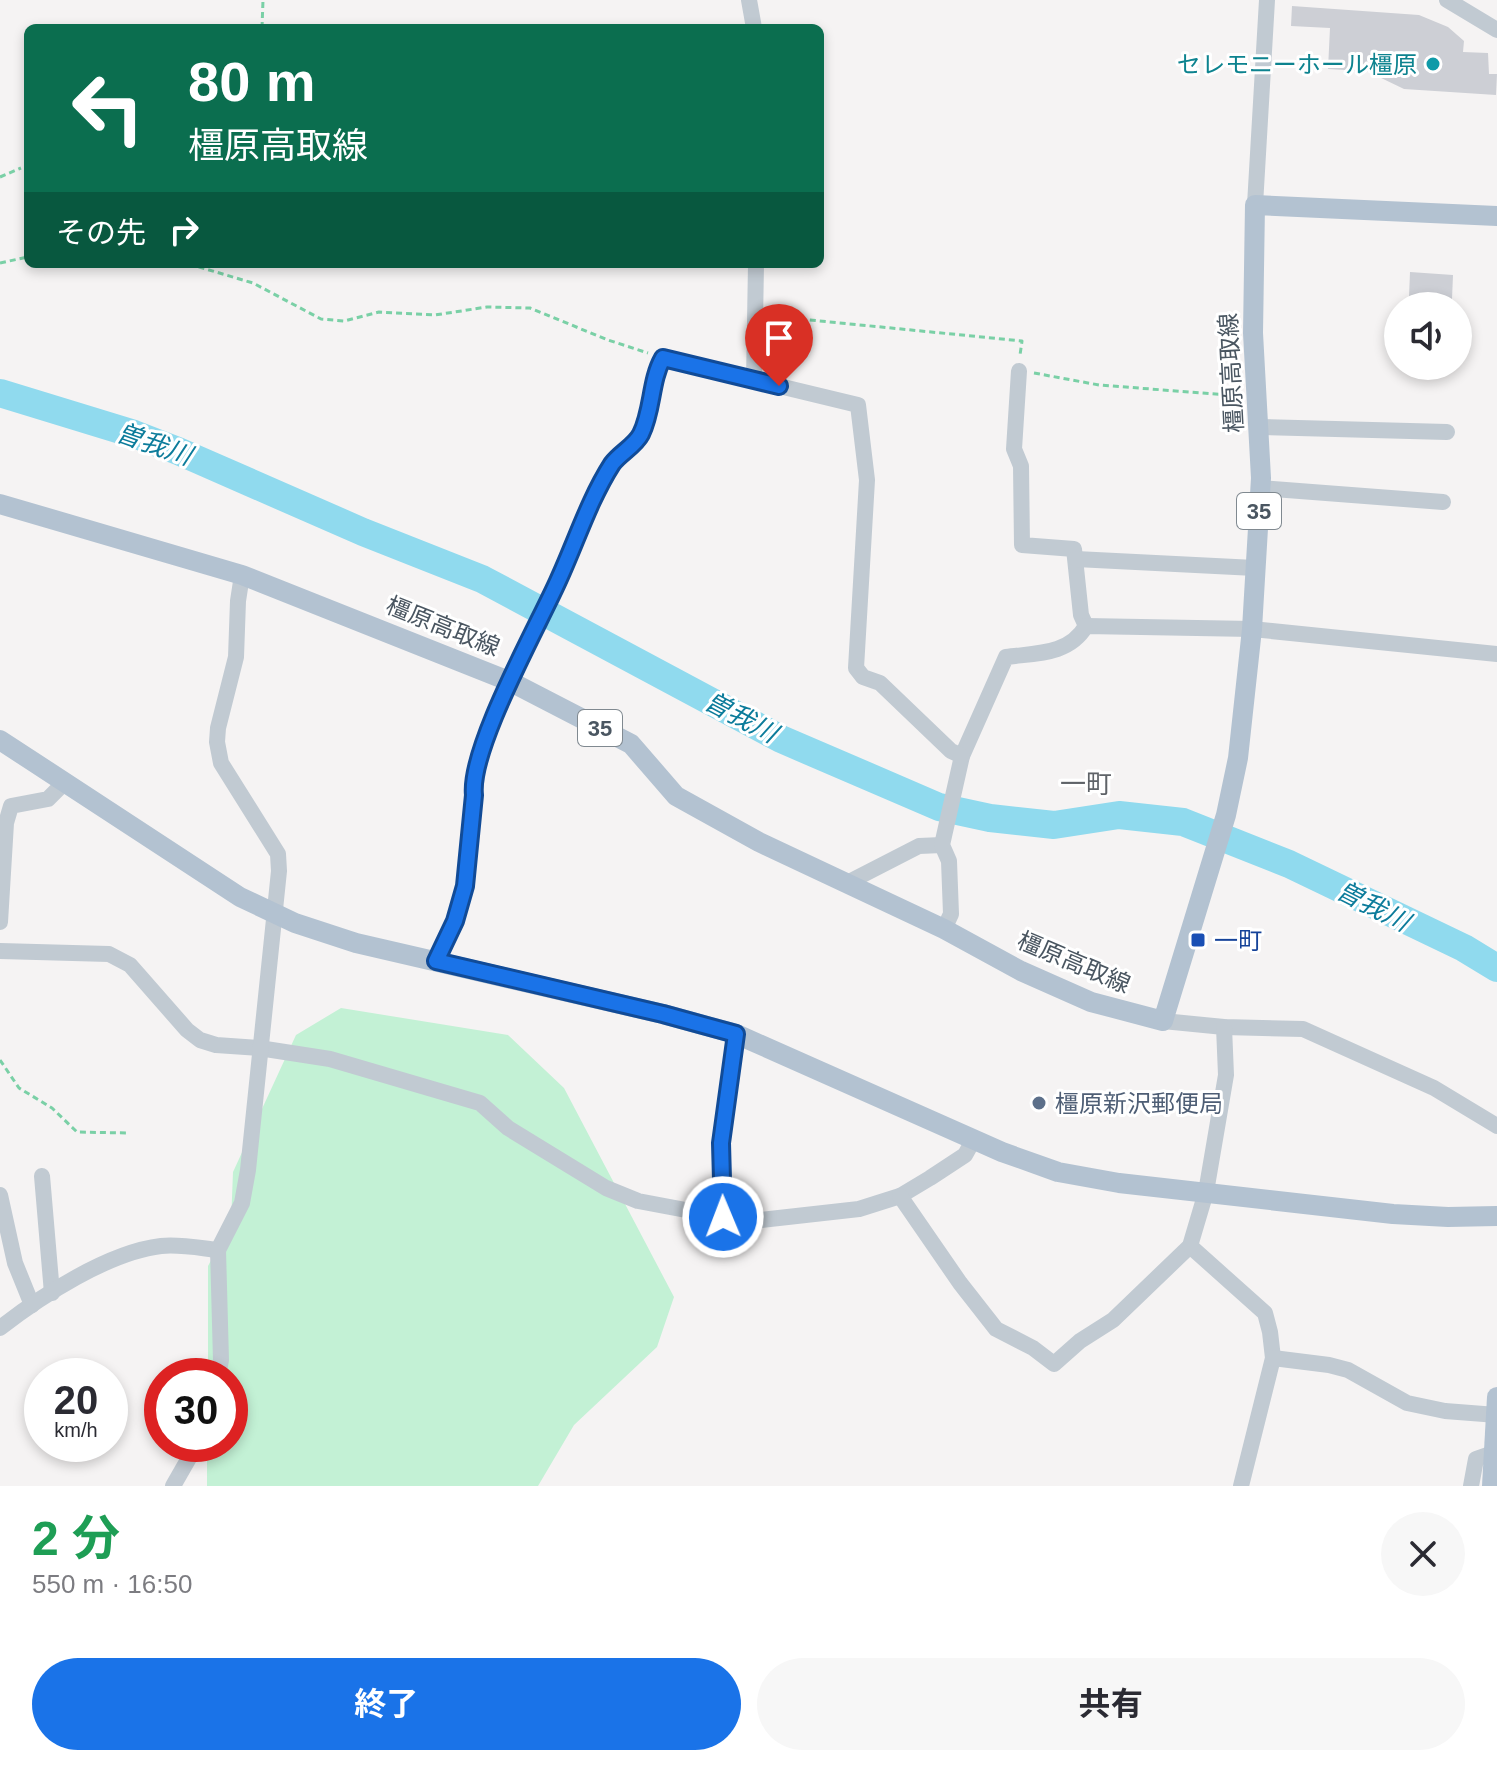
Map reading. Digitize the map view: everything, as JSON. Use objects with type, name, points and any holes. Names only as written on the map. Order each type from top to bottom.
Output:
[{"type":"main road","points":[[1255,205],[1497,216]]},
{"type":"main road","name":"橿原高取線","points":[[0,504],[242,575],[511,682],[631,744],[676,796],[759,842],[944,929],[1021,971],[1091,1002],[1163,1021],[1226,815],[1238,758],[1252,629],[1260,488],[1253,333],[1255,205]]},
{"type":"main road","points":[[0,740],[217,883],[273,913],[356,943],[663,1014],[736,1034],[974,1139],[1058,1172],[1119,1183],[1393,1214],[1497,1216]]},
{"type":"main road","points":[[1492,1486],[1496,1409]]},
{"type":"street","points":[[749,0],[753,24]]},
{"type":"street","points":[[1255,205],[1267,0]]},
{"type":"street","points":[[1447,0],[1497,30]]},
{"type":"street","points":[[754,380],[756,268]]},
{"type":"street","points":[[436,961],[455,921],[465,886],[473,784],[484,740],[590,506],[613,462],[639,438],[645,425],[657,369],[663,358],[858,405],[867,480],[856,668],[863,677],[880,683],[951,751],[962,756]]},
{"type":"street","points":[[1019,371],[1014,449],[1021,466],[1022,545],[1074,549],[1081,615],[1086,626]]},
{"type":"street","points":[[1259,427],[1447,432]]},
{"type":"street","points":[[1260,488],[1443,502]]},
{"type":"street","points":[[1076,559],[1255,568]]},
{"type":"street","points":[[221,1358],[218,1250],[242,1203],[248,1170],[279,871],[278,854],[221,763],[217,742],[236,657],[242,575]]},
{"type":"street","points":[[944,929],[951,914],[949,861],[943,841],[962,756],[1006,657],[1062,649],[1080,636],[1086,626]]},
{"type":"street","points":[[1086,626],[1252,629],[1497,654]]},
{"type":"street","points":[[0,922],[5,803],[48,799],[65,782]]},
{"type":"street","points":[[845,884],[919,846],[943,841]]},
{"type":"street","points":[[0,951],[109,954],[130,965],[187,1030],[200,1040],[216,1045],[330,1059],[480,1103],[508,1128],[606,1188],[638,1201],[723,1217],[761,1220],[859,1209],[900,1196],[965,1155],[974,1139]]},
{"type":"street","points":[[1163,1021],[1224,1027],[1303,1029],[1434,1088],[1497,1126]]},
{"type":"street","points":[[900,1196],[996,1329],[1033,1348],[1054,1364],[1080,1341],[1113,1320],[1190,1246],[1206,1192],[1226,1075],[1224,1027]]},
{"type":"street","points":[[723,1217],[721,1143],[736,1034]]},
{"type":"street","points":[[42,1176],[52,1293]]},
{"type":"street","points":[[0,1195],[8,1265],[32,1305]]},
{"type":"street","points":[[0,1328],[69,1281],[130,1253],[163,1245],[218,1250]]},
{"type":"street","points":[[1190,1246],[1265,1313],[1273,1358],[1241,1486]]},
{"type":"street","points":[[1273,1358],[1348,1370],[1407,1403],[1460,1413],[1496,1409]]},
{"type":"street","points":[[1471,1486],[1476,1459],[1493,1453]]},
{"type":"street","points":[[173,1486],[187,1462]]},
{"type":"path","points":[[262,24],[263,0]]},
{"type":"path","points":[[0,177],[21,168]]},
{"type":"path","points":[[0,263],[24,258]]},
{"type":"path","points":[[202,268],[253,283],[321,319],[344,321],[379,312],[435,315],[487,307],[530,308],[608,340],[663,358]]},
{"type":"path","points":[[754,314],[1022,341],[1019,371],[1099,385],[1257,397]]},
{"type":"path","points":[[0,1060],[19,1088],[52,1108],[77,1132],[127,1133]]},
{"type":"green space","points":[[341,1008],[508,1035],[564,1088],[674,1297],[657,1347],[574,1425],[538,1486],[207,1486],[207,1462],[248,1462],[248,1358],[208,1358],[208,1266],[231,1223],[233,1172],[296,1035]]},
{"type":"building","name":"セレモニーホール橿原","points":[[1292,6],[1419,15],[1448,27],[1464,41],[1463,52],[1488,53],[1489,74],[1497,74],[1496,95],[1404,89],[1377,76],[1378,72],[1328,69],[1330,28],[1291,26]]},
{"type":"building","points":[[1410,272],[1453,275],[1452,292],[1409,292]]},
{"type":"waterway","name":"曽我川","points":[[0,393],[134,434],[482,579],[781,739],[939,807],[990,818],[1054,825],[1119,815],[1183,822],[1289,864],[1464,948],[1497,968]]},
{"type":"place","name":"セレモニーホール橿原","points":[[1433,64]]},
{"type":"place","name":"一町","points":[[1198,940]]},
{"type":"place","name":"橿原新沢郵便局","points":[[1039,1103]]},
{"type":"district","name":"一町","points":[[1086,784]]},
{"type":"route","points":[[723,1217],[721,1143],[736,1034],[436,961],[455,921],[465,886],[473,784],[484,740],[590,506],[613,462],[639,438],[645,425],[657,369],[663,358],[779,386]]}]
